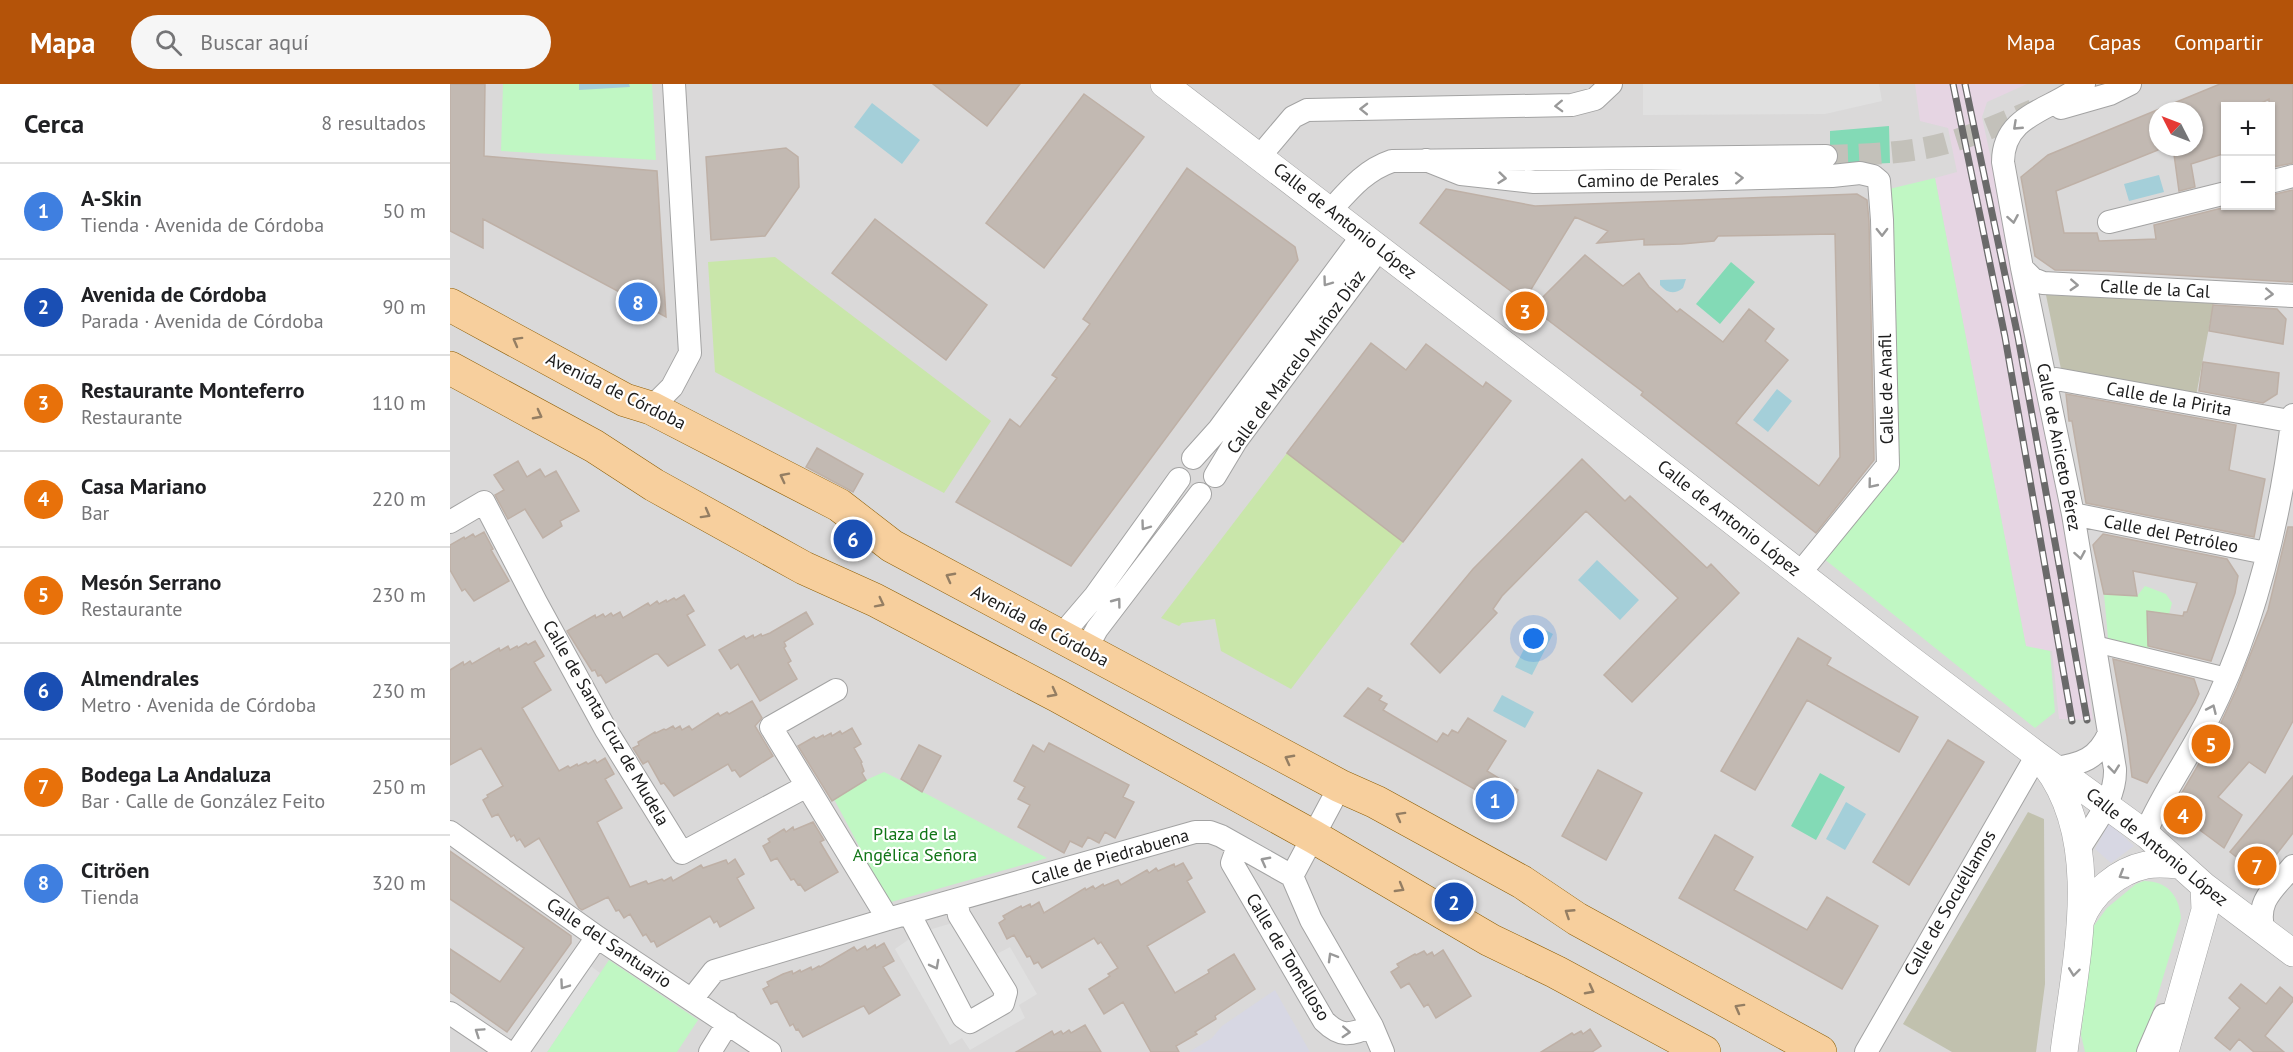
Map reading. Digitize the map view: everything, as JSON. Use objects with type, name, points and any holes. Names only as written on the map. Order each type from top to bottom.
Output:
[{"type":"main road","name":"Avenida de Córdoba","points":[[450,305],[625,400],[651,408],[839,505],[892,546],[1340,786],[1376,802],[1522,882],[1577,919],[1820,1052]]},
{"type":"main road","points":[[450,368],[594,446],[654,485],[804,568],[875,600],[1058,696],[1314,837],[1490,940],[1556,972],[1704,1052]]},
{"type":"street","points":[[651,408],[672,387],[690,353],[674,84]]},
{"type":"street","name":"Calle de Antonio López","points":[[1164,84],[2046,762],[2107,804],[2147,835],[2204,886],[2254,918],[2293,953]]},
{"type":"street","points":[[1260,156],[1293,117],[1307,110],[1572,105],[1595,99],[1611,84]]},
{"type":"street","points":[[2044,108],[2084,84]]},
{"type":"street","points":[[2044,108],[2059,109],[2110,94],[2130,84]]},
{"type":"street","name":"Calle de Aniceto Pérez","points":[[2044,108],[2013,128],[2003,149],[2003,162],[2022,268],[2073,514],[2115,780],[2107,804],[2079,852]]},
{"type":"street","name":"Camino de Perales","points":[[1330,211],[1356,183],[1376,166],[1392,161],[1826,156]]},
{"type":"street","name":"Camino de Perales","points":[[1426,160],[1461,174],[1534,182],[1832,176],[1860,173],[1873,176]]},
{"type":"street","name":"Calle de Anafil","points":[[1800,573],[1888,465],[1881,189],[1879,181],[1873,176]]},
{"type":"street","points":[[2275,181],[2293,176]]},
{"type":"street","points":[[2109,222],[2221,194]]},
{"type":"street","name":"Calle de Marcelo Muñoz Díaz","points":[[1073,644],[1095,596],[1179,479],[1183,463],[1193,458],[1219,429],[1371,242]]},
{"type":"street","name":"Calle de Marcelo Muñoz Díaz","points":[[1073,644],[1097,629],[1200,494],[1209,489],[1236,441],[1371,242]]},
{"type":"street","name":"Calle de la Cal","points":[[2022,268],[2033,279],[2043,284],[2293,296]]},
{"type":"street","name":"Calle de la Pirita","points":[[2046,382],[2056,379],[2292,420]]},
{"type":"street","points":[[2147,835],[2158,805],[2208,719],[2242,642],[2268,551],[2285,512],[2292,420]]},
{"type":"street","name":"Calle de Marcelo Muñoz Díaz","points":[[1193,458],[1203,458],[1208,461],[1212,465],[1215,476]]},
{"type":"street","points":[[1179,479],[1184,489],[1200,494]]},
{"type":"street","name":"Calle de Santa Cruz de Mudela","points":[[450,522],[484,502],[606,730],[682,853],[807,786]]},
{"type":"street","name":"Calle del Petróleo","points":[[2073,514],[2253,550],[2268,551]]},
{"type":"street","points":[[2095,644],[2227,676]]},
{"type":"street","points":[[836,690],[771,727],[807,786],[899,916],[963,1017],[970,1022],[1003,1003],[1006,992],[959,915],[956,900]]},
{"type":"street","points":[[2069,1045],[2082,891],[2079,852],[2074,827],[2060,788],[2046,762],[2089,760],[2097,753],[2109,733]]},
{"type":"street","name":"Calle de Socuéllamos","points":[[1866,1052],[2046,762]]},
{"type":"street","points":[[1292,876],[1340,786]]},
{"type":"street","name":"Calle del Santuario","points":[[450,832],[597,937],[770,1052]]},
{"type":"street","name":"Calle de Piedrabuena","points":[[692,999],[714,971],[1195,832],[1210,832],[1292,876]]},
{"type":"street","name":"Calle de Tomelloso","points":[[1238,846],[1232,863],[1324,1021],[1333,1030],[1347,1034],[1372,1026]]},
{"type":"street","points":[[2080,924],[2086,906],[2119,876],[2147,865],[2179,865]]},
{"type":"street","points":[[2201,926],[2226,912],[2254,918],[2293,866]]},
{"type":"street","name":"Calle de Tomelloso","points":[[1292,876],[1311,920],[1372,1026],[1383,1052]]},
{"type":"street","points":[[2165,1052],[2186,970],[2205,910],[2204,886]]},
{"type":"street","points":[[518,1052],[597,937]]},
{"type":"street","points":[[2148,1052],[2186,970]]},
{"type":"street","points":[[450,1013],[508,1052]]},
{"type":"street","points":[[710,1052],[728,1023]]},
{"type":"shaded area","points":[[450,84],[2293,84],[2293,1052],[450,1052]]},
{"type":"shaded area","points":[[1643,84],[1879,84],[1882,101],[1825,114],[1643,115]]},
{"type":"shaded area","points":[[1915,84],[2027,84],[1987,102],[1982,117],[2026,323],[2074,575],[2093,720],[2059,719],[2052,651],[2026,647],[1935,178],[1957,172],[1948,128],[1920,121]]},
{"type":"shaded area","points":[[2046,295],[2214,301],[2196,396],[2061,369]]},
{"type":"shaded area","points":[[2028,812],[2044,819],[2045,984],[2036,1052],[1952,1052],[1903,1024]]},
{"type":"shaded area","points":[[2109,823],[2134,846],[2111,863],[2095,849]]},
{"type":"shaded area","points":[[963,920],[995,955],[1010,947],[1037,994],[1019,1005],[1025,1018],[970,1050],[962,1038],[950,1045],[895,949],[918,933]]},
{"type":"shaded area","points":[[588,964],[600,973],[547,1052],[528,1052]]},
{"type":"shaded area","points":[[1275,990],[1310,1052],[1189,1052],[1212,1038],[1222,1026]]},
{"type":"green space","points":[[503,84],[652,84],[656,160],[501,151]]},
{"type":"green space","points":[[1889,126],[1890,163],[1830,166],[1830,131]]},
{"type":"green space","points":[[1935,178],[2026,646],[2050,651],[2055,712],[2035,728],[1823,558],[1899,469],[1885,190]]},
{"type":"green space","points":[[775,257],[991,421],[944,493],[715,372],[708,262]]},
{"type":"green space","points":[[1731,262],[1755,282],[1720,324],[1696,304]]},
{"type":"green space","points":[[1287,453],[1403,542],[1291,689],[1221,651],[1215,619],[1182,623],[1179,626],[1161,618]]},
{"type":"green space","points":[[2145,586],[2166,594],[2172,603],[2169,614],[2148,611],[2149,649],[2108,638],[2104,594],[2137,596]]},
{"type":"green space","name":"Plaza de la Angélica Señora","points":[[884,772],[1047,858],[891,902],[887,899],[834,799]]},
{"type":"green space","points":[[1820,773],[1845,787],[1816,840],[1791,826]]},
{"type":"green space","points":[[2144,881],[2159,884],[2170,891],[2178,903],[2181,918],[2146,1034],[2137,1052],[2085,1052],[2081,1035],[2093,927],[2107,908],[2136,884]]},
{"type":"green space","points":[[609,960],[698,1020],[677,1052],[547,1052]]},
{"type":"water","points":[[579,84],[629,84],[630,87],[579,90]]},
{"type":"water","points":[[872,103],[920,140],[902,164],[854,127]]},
{"type":"water","points":[[2159,175],[2164,192],[2129,201],[2124,184]]},
{"type":"water","points":[[1686,279],[1683,288],[1677,292],[1665,290],[1660,285],[1660,280]]},
{"type":"water","points":[[1777,389],[1792,401],[1768,432],[1753,420]]},
{"type":"water","points":[[1597,560],[1639,600],[1620,620],[1578,580]]},
{"type":"water","points":[[1536,625],[1553,634],[1532,675],[1515,667]]},
{"type":"water","points":[[1502,695],[1534,712],[1525,728],[1493,711]]},
{"type":"water","points":[[1846,802],[1866,814],[1845,850],[1826,839]]},
{"type":"building","points":[[450,84],[485,84],[484,156],[657,171],[666,317],[483,219],[483,248],[450,231]]},
{"type":"building","points":[[933,84],[1020,84],[987,126]]},
{"type":"building","points":[[2220,84],[2293,84],[2293,163],[2275,167],[2275,102],[2269,102],[2269,99],[2263,102],[2221,102],[2221,155],[2191,164],[2195,187],[2179,191],[2174,156],[2203,156],[2203,102],[2176,102]]},
{"type":"building","points":[[1084,94],[1144,137],[1044,268],[986,223]]},
{"type":"building","points":[[2149,113],[2149,154],[2056,191],[2064,233],[2097,233],[2099,241],[2156,239],[2154,225],[2221,208],[2275,210],[2275,194],[2293,190],[2293,282],[2055,270],[2035,256],[2021,177],[2048,155]]},
{"type":"building","points":[[786,148],[798,157],[799,187],[765,236],[711,240],[706,157]]},
{"type":"building","points":[[1187,168],[1295,247],[1298,260],[1071,566],[956,502],[1010,419],[1020,427],[1057,378],[1052,375],[1090,324],[1083,319]]},
{"type":"building","points":[[1446,189],[1535,206],[1857,194],[1867,200],[1874,460],[1816,533],[1641,395],[1643,392],[1532,308],[1585,255],[1623,286],[1639,273],[1649,287],[1677,312],[1680,309],[1723,342],[1749,309],[1774,329],[1765,341],[1788,360],[1736,423],[1819,486],[1840,457],[1835,234],[1718,236],[1714,241],[1682,244],[1644,245],[1644,239],[1597,243],[1608,231],[1575,217],[1524,301],[1420,223]]},
{"type":"building","points":[[875,219],[987,305],[946,360],[832,273]]},
{"type":"building","points":[[2213,305],[2277,309],[2286,319],[2283,344],[2209,331]]},
{"type":"building","points":[[1371,343],[1406,370],[1426,344],[1483,387],[1486,382],[1511,401],[1403,542],[1287,453]]},
{"type":"building","points":[[2203,362],[2279,373],[2277,394],[2263,403],[2199,391]]},
{"type":"building","points":[[2066,394],[2236,425],[2229,470],[2265,479],[2254,537],[2086,503],[2072,421],[2069,421]]},
{"type":"building","points":[[817,448],[863,474],[853,492],[806,467]]},
{"type":"building","points":[[1582,459],[1625,501],[1630,496],[1707,568],[1711,564],[1739,593],[1632,702],[1604,675],[1678,598],[1586,511],[1502,596],[1493,609],[1497,613],[1440,673],[1411,644],[1473,569]]},
{"type":"building","points":[[518,461],[527,477],[540,469],[545,477],[556,471],[579,511],[560,521],[562,526],[543,538],[525,509],[508,519],[495,495],[504,490],[494,475]]},
{"type":"building","points":[[2288,527],[2293,527],[2293,721],[2265,773],[2249,762],[2218,797],[2242,815],[2224,848],[2197,828],[2174,806],[2214,738],[2237,688],[2268,610]]},
{"type":"building","points":[[484,532],[493,549],[491,550],[509,581],[474,601],[465,589],[462,591],[450,570],[450,545],[464,537],[465,539],[473,534],[475,537]]},
{"type":"building","points":[[2103,534],[2227,559],[2238,576],[2235,593],[2211,661],[2148,646],[2147,611],[2183,616],[2184,612],[2187,612],[2197,583],[2133,571],[2137,596],[2104,594],[2093,545]]},
{"type":"building","points":[[684,595],[694,611],[687,615],[705,645],[668,666],[658,654],[655,654],[606,683],[601,675],[598,676],[595,670],[592,671],[567,631],[595,615],[596,618],[603,614],[605,617],[611,613],[613,616],[620,612],[623,618],[648,603],[650,606],[657,601],[659,604],[674,598],[676,600]]},
{"type":"building","points":[[806,612],[813,624],[784,642],[786,646],[784,648],[791,661],[788,663],[797,679],[760,701],[738,664],[731,669],[719,650],[744,636],[746,639],[753,635],[754,638],[770,633]]},
{"type":"building","points":[[1798,638],[1831,658],[1827,665],[1918,717],[1899,752],[1807,700],[1755,790],[1721,771]]},
{"type":"building","points":[[535,641],[544,656],[534,662],[551,690],[522,708],[559,771],[568,766],[570,768],[586,762],[588,764],[595,760],[597,763],[605,758],[614,774],[605,779],[622,808],[597,822],[630,887],[646,881],[648,884],[662,879],[664,881],[671,877],[673,881],[701,865],[703,868],[726,860],[728,864],[735,859],[744,874],[737,878],[754,908],[720,927],[717,921],[714,923],[710,916],[657,947],[646,934],[643,936],[630,914],[624,918],[619,910],[616,911],[608,897],[582,910],[579,908],[539,838],[525,847],[520,839],[517,841],[514,835],[511,837],[498,814],[492,817],[483,800],[488,797],[487,795],[503,786],[481,748],[450,765],[450,670],[463,662],[464,665],[470,661],[472,664],[499,648],[500,651],[508,646],[510,650]]},
{"type":"building","points":[[2113,659],[2194,679],[2199,694],[2147,783],[2132,777]]},
{"type":"building","points":[[1368,688],[1382,696],[1379,700],[1387,704],[1383,710],[1437,742],[1443,733],[1448,736],[1452,730],[1458,733],[1468,718],[1506,741],[1487,771],[1518,790],[1508,808],[1344,716]]},
{"type":"building","points":[[752,701],[762,718],[755,726],[773,756],[740,777],[735,770],[732,771],[728,764],[674,796],[664,783],[661,784],[648,761],[643,764],[633,748],[639,745],[638,742],[655,732],[673,726],[675,729],[680,726],[682,730],[689,726],[692,730],[718,713],[720,716],[727,712],[729,714]]},
{"type":"building","points":[[852,728],[861,744],[854,748],[862,762],[864,771],[862,773],[866,780],[832,801],[798,746],[814,737],[816,739],[831,733],[832,736],[840,731],[842,734]]},
{"type":"building","points":[[1948,740],[1984,762],[1909,885],[1873,862]]},
{"type":"building","points":[[1049,743],[1129,785],[1123,797],[1134,802],[1115,838],[1105,832],[1099,843],[1088,837],[1082,847],[1070,841],[1064,853],[1018,827],[1030,805],[1018,799],[1025,787],[1014,781],[1033,745],[1044,752]]},
{"type":"building","points":[[919,745],[941,756],[922,792],[901,779]]},
{"type":"building","points":[[1598,770],[1642,793],[1606,860],[1562,836]]},
{"type":"building","points":[[2293,776],[2293,833],[2265,869],[2249,867],[2230,852]]},
{"type":"building","points":[[813,822],[824,840],[820,842],[838,872],[805,891],[794,879],[791,880],[777,858],[771,861],[763,846],[770,842],[768,839],[784,829],[786,832],[793,827],[794,830]]},
{"type":"building","points":[[1715,835],[1753,857],[1734,890],[1807,930],[1827,897],[1878,926],[1842,989],[1679,898]]},
{"type":"building","points":[[450,851],[571,936],[571,943],[507,1032],[450,992],[450,949],[500,982],[524,948],[450,899]]},
{"type":"building","points":[[1183,863],[1192,878],[1187,881],[1205,912],[1147,946],[1175,993],[1209,973],[1208,970],[1234,954],[1255,989],[1215,1016],[1216,1019],[1195,1032],[1197,1034],[1176,1046],[1179,1052],[1151,1052],[1123,1002],[1104,1014],[1089,989],[1118,968],[1101,942],[1098,944],[1094,938],[1042,968],[1038,962],[1034,964],[1030,956],[1027,957],[1014,935],[1007,939],[999,923],[1005,919],[1003,916],[1021,906],[1022,908],[1030,904],[1031,907],[1039,902],[1044,913],[1085,888],[1086,890],[1093,886],[1095,889],[1118,880],[1121,885],[1147,870],[1149,873],[1156,868],[1158,871]]},
{"type":"building","points":[[884,943],[894,961],[883,967],[900,995],[869,1014],[864,1006],[861,1007],[803,1037],[793,1024],[790,1026],[777,1001],[771,1004],[763,989],[769,986],[767,982],[783,974],[792,971],[793,974],[811,967],[812,970],[820,967],[854,947],[857,951],[865,946],[867,950]]},
{"type":"building","points":[[1443,950],[1471,996],[1436,1018],[1428,1004],[1424,1007],[1409,983],[1401,988],[1391,972],[1399,967],[1397,964],[1415,954],[1424,951],[1427,955],[1432,952],[1434,956]]},
{"type":"building","points":[[2241,984],[2266,1004],[2280,987],[2293,998],[2265,1036],[2284,1052],[2254,1052],[2239,1039],[2230,1050],[2215,1038],[2240,1008],[2229,998]]},
{"type":"building","points":[[1085,1025],[1101,1052],[1016,1052],[1052,1031],[1054,1035],[1061,1031],[1063,1034],[1069,1030],[1071,1033]]},
{"type":"building","points":[[1590,1029],[1601,1046],[1592,1052],[1541,1052],[1572,1033],[1574,1035],[1581,1031],[1583,1034]]},
{"type":"tunnel","points":[[1826,156],[1907,151],[1934,146],[1978,133],[2033,110]]},
{"type":"railway","points":[[1953,84],[2005,337],[2072,721]]},
{"type":"railway","points":[[1965,84],[2018,337],[2087,720]]},
{"type":"place","name":"Citröen","points":[[638,302]]},
{"type":"place","name":"Restaurante Monteferro","points":[[1525,311]]},
{"type":"place","name":"Almendrales","points":[[853,539]]},
{"type":"place","name":"Mesón Serrano","points":[[2211,744]]},
{"type":"place","name":"A-Skin","points":[[1495,800]]},
{"type":"place","name":"Casa Mariano","points":[[2183,815]]},
{"type":"place","name":"Bodega La Andaluza","points":[[2257,866]]},
{"type":"place","name":"Avenida de Córdoba","points":[[1454,902]]}]
